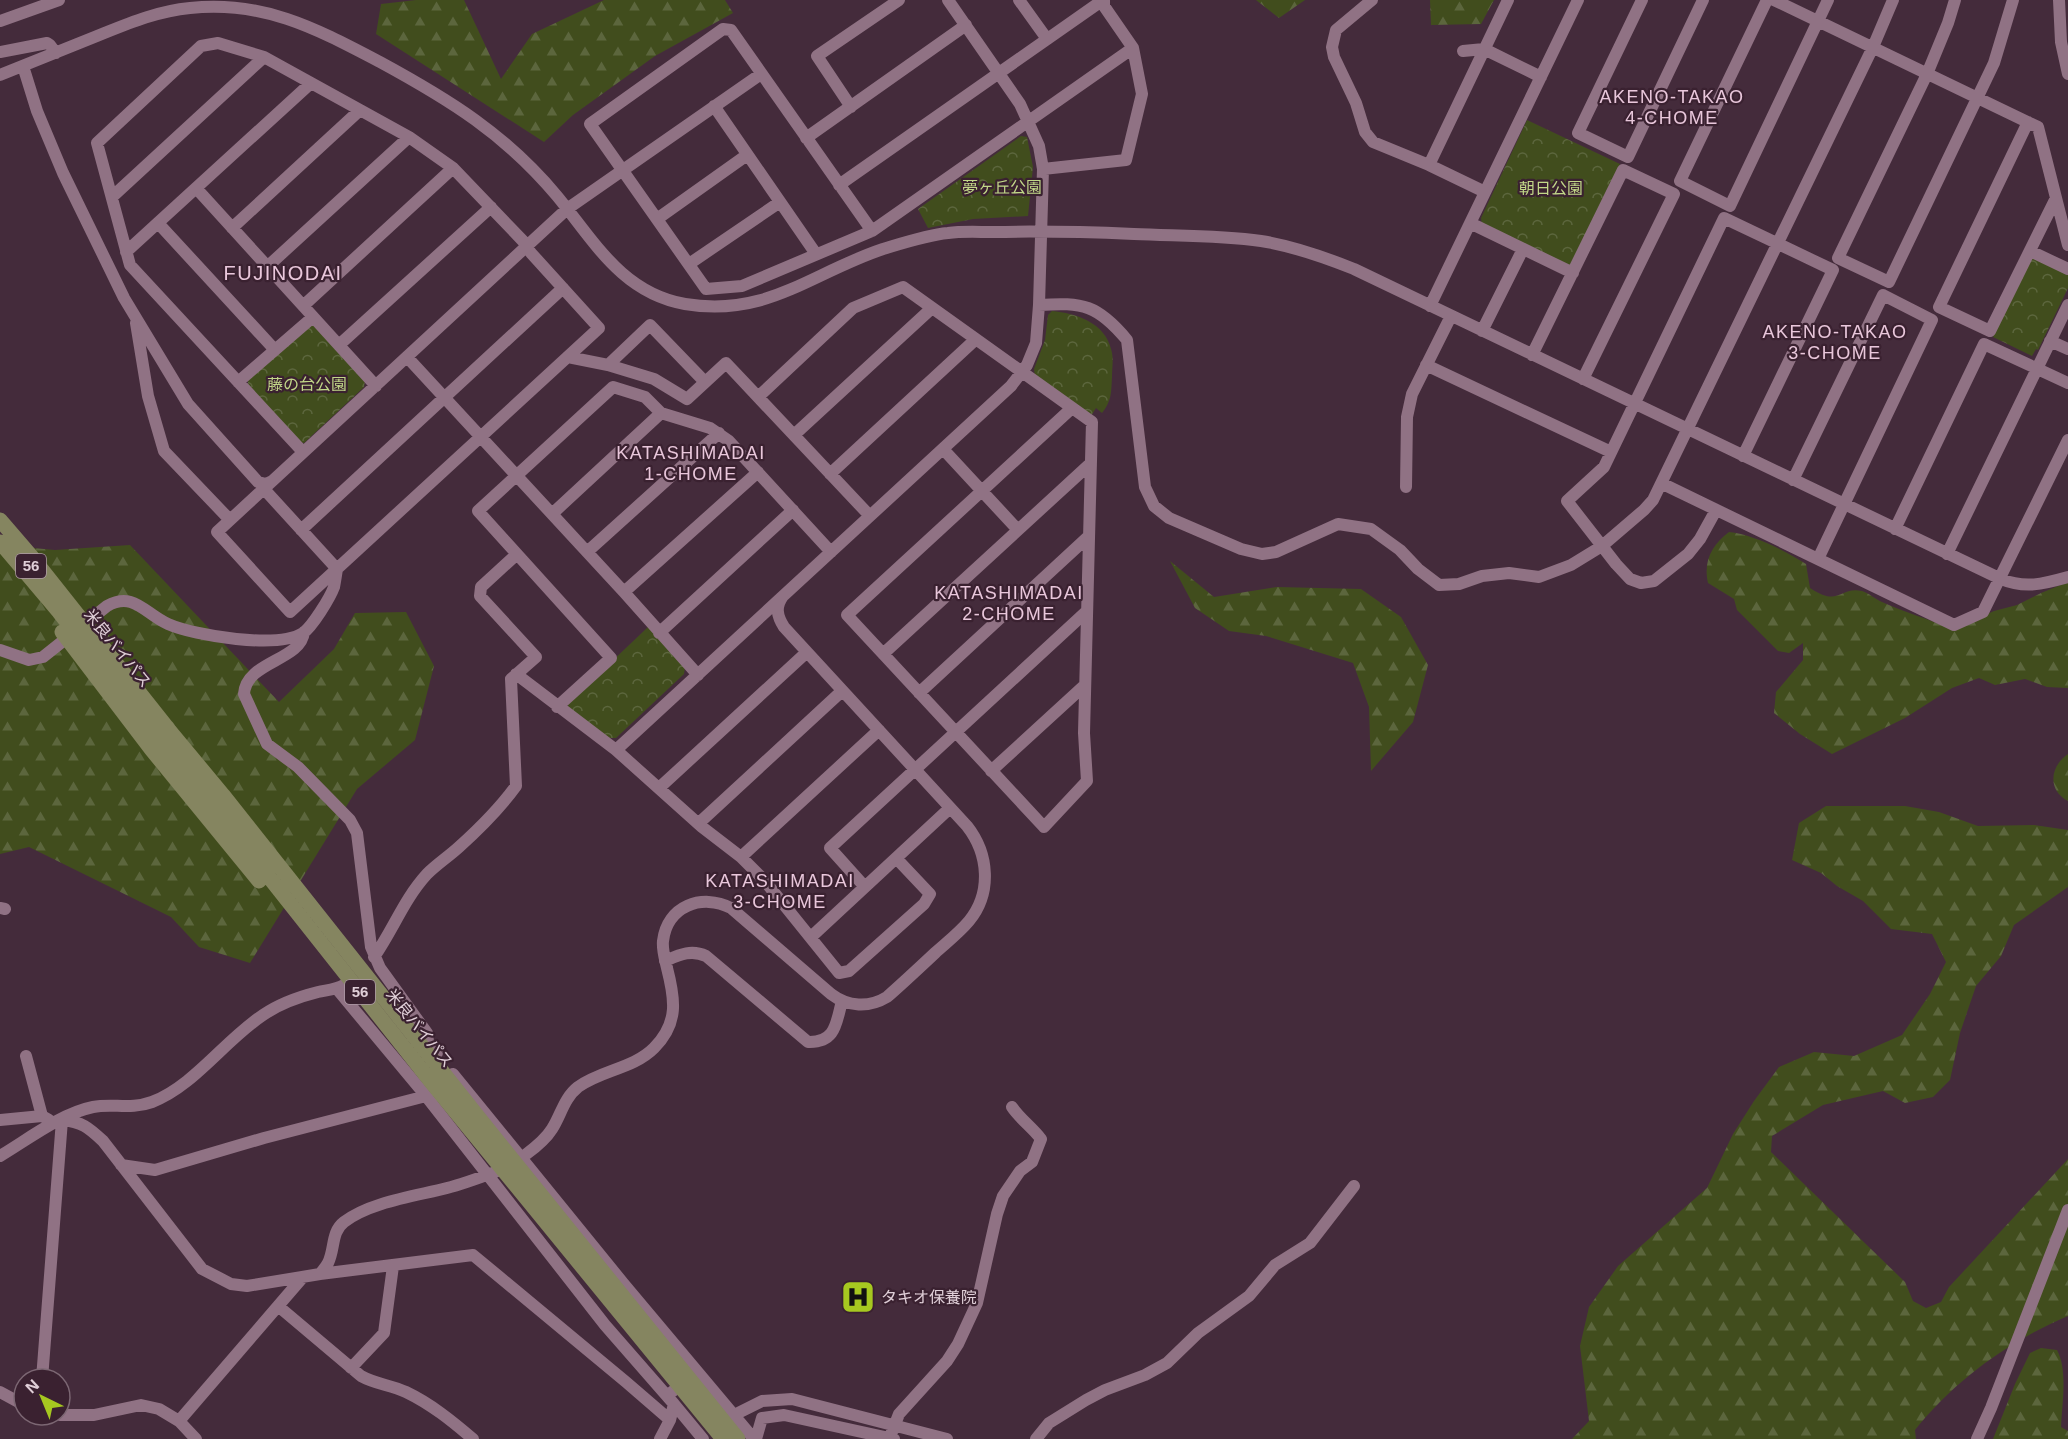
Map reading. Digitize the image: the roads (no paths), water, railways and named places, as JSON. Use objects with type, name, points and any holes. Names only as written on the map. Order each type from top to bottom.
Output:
[{"type":"main road","name":"米良バイパス","points":[[0,521],[64,608],[482,1134],[618,1305],[730,1439]]},
{"type":"main road","points":[[0,521],[32,556],[420,1044],[728,1418],[738,1439]]},
{"type":"main road","name":"米良バイパス","points":[[0,542],[98,662],[713,1437]]},
{"type":"main road","points":[[0,547],[158,758],[404,1056],[492,1173],[573,1269],[672,1396],[713,1437]]},
{"type":"street","points":[[0,21],[42,3],[59,0]]},
{"type":"street","points":[[851,107],[817,56],[899,0]]},
{"type":"street","points":[[616,750],[1011,386],[1031,357],[1036,343],[1039,305],[1042,169],[1039,146],[1020,104],[948,0]]},
{"type":"street","points":[[1019,0],[1047,39]]},
{"type":"street","points":[[839,185],[1103,0],[1104,6],[1133,48],[1142,94],[1126,160],[1042,169]]},
{"type":"street","points":[[1372,0],[1336,30],[1333,39],[1334,57],[1347,81],[1370,140],[1485,192]]},
{"type":"street","points":[[1429,165],[1508,0]]},
{"type":"street","points":[[1430,306],[1578,0]]},
{"type":"street","points":[[1642,0],[1578,133],[1628,157],[1703,0]]},
{"type":"street","points":[[1767,0],[1680,181],[1730,206],[1828,0]]},
{"type":"street","points":[[1774,0],[2038,127],[2068,245]]},
{"type":"street","points":[[1039,305],[1066,304],[1092,308],[1113,323],[1127,340],[1145,487],[1154,506],[1169,518],[1241,549],[1262,555],[1276,552],[1338,524],[1371,529],[1400,550],[1439,585],[1459,584],[1482,576],[1509,573],[1539,577],[1571,566],[1602,546],[1644,510],[1663,484],[1873,47],[1893,0]]},
{"type":"street","points":[[1955,0],[1928,74],[1838,258],[1889,282],[1978,99],[2002,44],[2013,0]]},
{"type":"street","points":[[2059,0],[2061,42],[2068,74]]},
{"type":"street","points":[[0,75],[141,19],[191,8],[219,6],[244,8],[295,20],[315,28],[419,83],[472,116],[512,148],[626,279],[654,295],[682,303],[714,307],[741,306],[770,299],[880,250],[944,233],[1041,231],[1263,241],[1326,258],[2015,585],[2025,586],[2067,575]]},
{"type":"street","points":[[806,138],[966,25]]},
{"type":"street","points":[[872,231],[731,30],[723,29],[590,124],[706,289],[742,286],[872,231],[1133,48]]},
{"type":"street","points":[[0,52],[47,43],[56,53]]},
{"type":"street","points":[[303,453],[130,265],[97,143],[201,46],[218,44],[264,57],[410,137],[453,168],[526,246],[599,328],[290,612],[217,532],[376,386],[526,246],[567,209],[761,74]]},
{"type":"street","points":[[1463,51],[1484,48],[1541,77]]},
{"type":"street","points":[[112,197],[264,57]]},
{"type":"street","points":[[23,66],[37,111],[78,208],[105,255],[134,316],[188,404],[209,429],[258,482],[266,484],[275,478]]},
{"type":"street","points":[[126,252],[311,83]]},
{"type":"street","points":[[714,106],[816,254]]},
{"type":"street","points":[[232,228],[360,110]]},
{"type":"street","points":[[2028,122],[1939,307],[1990,332],[2056,198]]},
{"type":"street","points":[[267,267],[410,137]]},
{"type":"street","points":[[657,219],[747,155]]},
{"type":"street","points":[[303,306],[453,168]]},
{"type":"street","points":[[1532,355],[1623,170],[1674,194],[1583,379]]},
{"type":"street","points":[[196,188],[376,386]]},
{"type":"street","points":[[689,264],[780,202]]},
{"type":"street","points":[[339,345],[490,207]]},
{"type":"street","points":[[1716,510],[1700,539],[1688,554],[1654,581],[1641,583],[1630,579],[1567,501],[1604,467],[1724,218],[1833,270],[1743,456]]},
{"type":"street","points":[[158,223],[275,350]]},
{"type":"street","points":[[1470,223],[1573,273]]},
{"type":"street","points":[[1482,331],[1523,249]]},
{"type":"street","points":[[2030,251],[2068,270]]},
{"type":"street","points":[[758,397],[853,308],[903,287],[1092,422],[1084,733],[1087,781],[1044,827],[847,615],[1072,408]]},
{"type":"street","points":[[301,530],[563,288]]},
{"type":"street","points":[[1793,480],[1883,295],[1932,320],[1818,559]]},
{"type":"street","points":[[1947,554],[2068,305]]},
{"type":"street","points":[[794,435],[932,308]]},
{"type":"street","points":[[134,316],[148,396],[164,451],[230,520]]},
{"type":"street","points":[[1406,487],[1407,417],[1412,394],[1450,316]]},
{"type":"street","points":[[238,382],[313,317]]},
{"type":"street","points":[[608,365],[650,325],[705,382]]},
{"type":"street","points":[[830,474],[975,339]]},
{"type":"street","points":[[2050,341],[2068,349]]},
{"type":"street","points":[[1895,529],[1984,344],[2068,383]]},
{"type":"street","points":[[407,357],[698,675]]},
{"type":"street","points":[[568,357],[608,365],[654,379],[687,399],[726,363],[870,516]]},
{"type":"street","points":[[1426,365],[1611,452]]},
{"type":"street","points":[[557,707],[611,658],[478,511],[613,387],[645,397],[662,413],[719,433],[831,552]]},
{"type":"street","points":[[552,513],[662,413]]},
{"type":"street","points":[[587,552],[719,433]]},
{"type":"street","points":[[1663,484],[1954,625],[1983,612],[2068,440]]},
{"type":"street","points":[[943,449],[1018,530]]},
{"type":"street","points":[[883,654],[1091,463]]},
{"type":"street","points":[[624,592],[758,472]]},
{"type":"street","points":[[264,489],[337,569]]},
{"type":"street","points":[[659,633],[793,510]]},
{"type":"street","points":[[919,693],[1089,536]]},
{"type":"street","points":[[0,1156],[59,1122],[93,1107],[121,1107],[152,1101],[180,1087],[235,1036],[266,1013],[298,997],[337,989],[377,962],[382,946],[401,910],[425,876],[443,858],[460,847],[516,786],[511,679],[536,657],[480,596],[481,587],[517,554]]},
{"type":"street","points":[[337,569],[333,588],[303,638],[293,649],[253,675],[245,685],[244,694],[267,744],[298,767],[350,820],[357,833],[366,922],[377,962],[427,1033],[428,1042],[517,1159]]},
{"type":"street","points":[[320,1274],[328,1264],[334,1234],[352,1216],[492,1173],[529,1152],[551,1131],[564,1104],[574,1091],[584,1084],[640,1059],[654,1048],[670,1025],[674,1004],[663,940],[671,919],[681,909],[694,903],[715,902],[731,908],[831,994],[842,1001],[867,1005],[887,998],[968,922],[976,911],[985,880],[982,851],[974,835],[779,620],[777,608],[783,596]]},
{"type":"street","points":[[0,650],[29,660],[43,657],[107,606],[118,600],[129,601],[166,624],[192,633],[274,640],[304,633]]},
{"type":"street","points":[[865,887],[830,848],[1087,611]]},
{"type":"street","points":[[659,788],[807,652]]},
{"type":"street","points":[[516,675],[616,750],[741,857],[764,880],[839,973],[849,971],[924,904],[930,894],[896,858]]},
{"type":"street","points":[[992,771],[1085,685]]},
{"type":"street","points":[[699,823],[842,691]]},
{"type":"street","points":[[741,857],[879,730]]},
{"type":"street","points":[[811,937],[950,808]]},
{"type":"street","points":[[665,962],[687,953],[699,953],[706,956],[808,1042],[825,1040],[832,1033],[842,1001]]},
{"type":"street","points":[[337,989],[492,1173]]},
{"type":"street","points":[[26,1056],[42,1116]]},
{"type":"street","points":[[121,1165],[155,1170],[264,1138],[426,1096]]},
{"type":"street","points":[[893,1434],[898,1414],[958,1344],[977,1303],[1003,1196],[1020,1171],[1032,1162],[1038,1148],[1041,1139],[1011,1107]]},
{"type":"street","points":[[0,1120],[42,1116],[59,1122],[79,1122],[91,1129],[103,1141],[202,1269],[231,1284],[247,1286],[320,1274],[472,1255],[670,1420]]},
{"type":"street","points":[[43,1367],[59,1122]]},
{"type":"street","points":[[1036,1439],[1048,1423],[1086,1400],[1167,1363],[1198,1333],[1249,1296],[1275,1265],[1310,1243],[1354,1186]]},
{"type":"street","points":[[1977,1439],[2068,1210]]},
{"type":"street","points":[[351,1368],[384,1333],[393,1266]]},
{"type":"street","points":[[179,1421],[303,1277]]},
{"type":"street","points":[[278,1306],[351,1368],[370,1381],[403,1391],[426,1402],[473,1439]]},
{"type":"street","points":[[660,1439],[670,1420],[672,1396]]},
{"type":"street","points":[[713,1437],[728,1418],[762,1401],[782,1398],[801,1401],[893,1434]]},
{"type":"street","points":[[72,1415],[94,1415],[141,1406],[159,1409],[179,1421],[196,1439]]},
{"type":"street","points":[[728,1418],[755,1439],[762,1418],[784,1415],[893,1434],[947,1439]]},
{"type":"place","name":"タキオ保養院","points":[[858,1297]]},
{"type":"district","name":"AKENO-TAKAO 4-CHOME","points":[[1672,107]]},
{"type":"district","name":"FUJINODAI","points":[[283,273]]},
{"type":"district","name":"AKENO-TAKAO 3-CHOME","points":[[1835,342]]},
{"type":"district","name":"KATASHIMADAI 1-CHOME","points":[[691,463]]},
{"type":"district","name":"KATASHIMADAI 2-CHOME","points":[[1009,603]]},
{"type":"district","name":"KATASHIMADAI 3-CHOME","points":[[780,891]]},
{"type":"park label","name":"夢ヶ丘公園","points":[[1002,187]]},
{"type":"park label","name":"朝日公園","points":[[1551,188]]},
{"type":"park label","name":"藤の台公園","points":[[307,384]]}]
